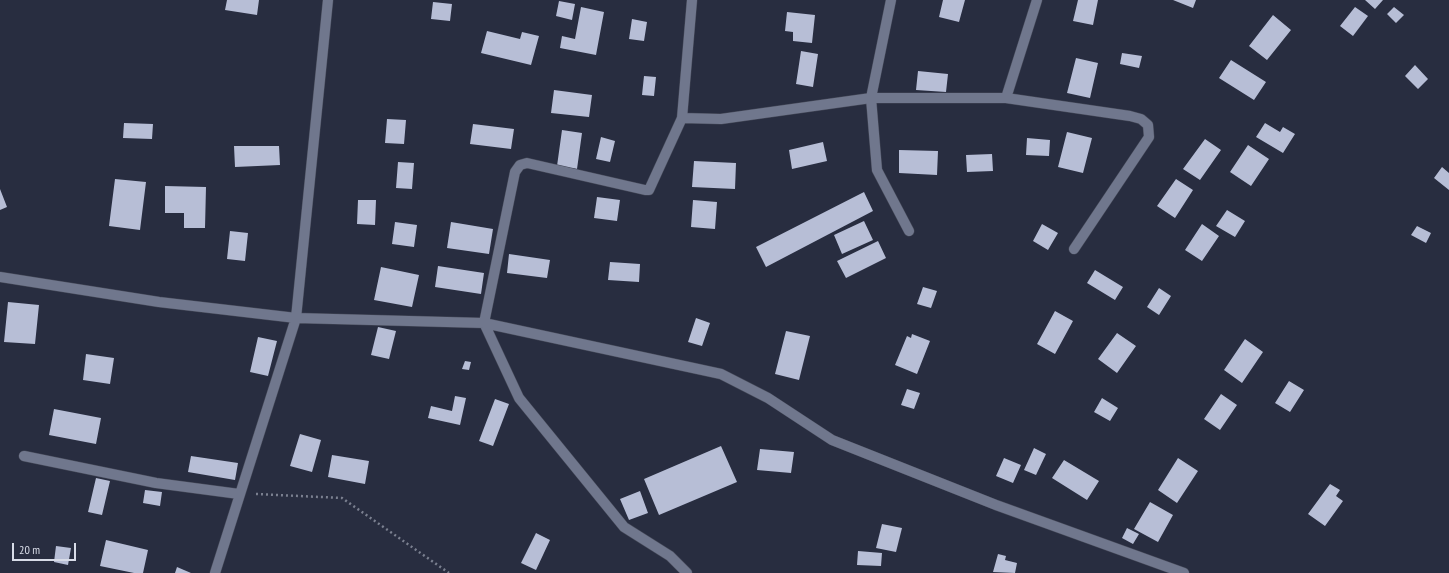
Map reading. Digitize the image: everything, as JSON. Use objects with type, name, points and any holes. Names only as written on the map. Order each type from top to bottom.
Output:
[{"type":"street","points":[[215,573],[296,318],[328,0]]},
{"type":"street","points":[[688,573],[670,556],[624,527],[518,398],[484,323],[515,172],[520,165],[527,163],[649,190],[682,118],[692,0]]},
{"type":"street","points":[[891,0],[871,98],[877,170],[909,231]]},
{"type":"street","points":[[1006,98],[1037,0]]},
{"type":"street","points":[[682,118],[721,118],[871,98],[1006,98],[1130,116],[1141,119],[1148,125],[1149,137],[1074,249]]},
{"type":"street","points":[[0,277],[159,302],[296,318],[484,323],[721,374],[768,398],[832,440],[996,505],[1184,573]]},
{"type":"street","points":[[24,456],[156,483],[239,494]]},
{"type":"path","points":[[239,494],[342,498],[449,573]]},
{"type":"building","points":[[227,0],[259,0],[257,15],[225,10]]},
{"type":"building","points":[[943,0],[965,0],[959,22],[939,17]]},
{"type":"building","points":[[1078,0],[1098,0],[1093,25],[1073,21]]},
{"type":"building","points":[[1173,0],[1196,0],[1193,8]]},
{"type":"building","points":[[1365,0],[1383,0],[1375,9]]},
{"type":"building","points":[[559,1],[575,4],[572,20],[556,16]]},
{"type":"building","points":[[433,2],[452,4],[450,21],[431,19]]},
{"type":"building","points":[[581,7],[604,12],[596,55],[560,48],[562,36],[575,39]]},
{"type":"building","points":[[1355,7],[1368,16],[1353,36],[1340,26]]},
{"type":"building","points":[[1394,7],[1404,15],[1396,23],[1387,14]]},
{"type":"building","points":[[787,12],[815,15],[812,43],[793,41],[793,32],[785,31]]},
{"type":"building","points":[[1273,15],[1291,30],[1267,60],[1249,46]]},
{"type":"building","points":[[632,19],[647,22],[644,41],[629,39]]},
{"type":"building","points":[[487,31],[520,39],[522,32],[539,36],[531,65],[481,53]]},
{"type":"building","points":[[801,51],[818,54],[813,87],[796,84]]},
{"type":"building","points":[[1122,53],[1142,56],[1139,68],[1120,64]]},
{"type":"building","points":[[1076,58],[1098,63],[1090,98],[1067,93]]},
{"type":"building","points":[[1231,60],[1266,82],[1254,100],[1219,78]]},
{"type":"building","points":[[1415,65],[1428,79],[1418,89],[1405,76]]},
{"type":"building","points":[[918,71],[948,74],[946,92],[916,90]]},
{"type":"building","points":[[644,76],[656,77],[654,96],[642,95]]},
{"type":"building","points":[[554,90],[592,95],[589,117],[551,113]]},
{"type":"building","points":[[387,119],[406,120],[404,144],[385,143]]},
{"type":"building","points":[[124,123],[153,124],[152,139],[123,138]]},
{"type":"building","points":[[1265,123],[1280,132],[1283,127],[1295,134],[1283,153],[1256,137]]},
{"type":"building","points":[[473,124],[514,129],[511,149],[470,144]]},
{"type":"building","points":[[562,130],[582,133],[577,169],[557,166]]},
{"type":"building","points":[[1067,132],[1092,138],[1083,173],[1058,167]]},
{"type":"building","points":[[601,137],[615,141],[610,162],[596,159]]},
{"type":"building","points":[[1027,138],[1050,140],[1049,156],[1026,155]]},
{"type":"building","points":[[1205,139],[1221,150],[1200,180],[1183,169]]},
{"type":"building","points":[[823,142],[827,161],[792,169],[789,150]]},
{"type":"building","points":[[1248,145],[1269,159],[1251,186],[1230,172]]},
{"type":"building","points":[[234,146],[279,146],[280,165],[235,167]]},
{"type":"building","points":[[899,150],[938,151],[937,175],[899,173]]},
{"type":"building","points":[[992,154],[993,171],[967,172],[966,155]]},
{"type":"building","points":[[694,161],[736,163],[735,189],[692,187]]},
{"type":"building","points":[[398,162],[414,163],[412,189],[396,188]]},
{"type":"building","points":[[1442,167],[1449,173],[1449,190],[1434,178]]},
{"type":"building","points":[[115,179],[146,182],[140,230],[109,226]]},
{"type":"building","points":[[1176,179],[1193,190],[1175,218],[1157,206]]},
{"type":"building","points":[[165,186],[206,187],[205,228],[184,228],[184,213],[165,213]]},
{"type":"building","points":[[0,189],[7,207],[0,210]]},
{"type":"building","points":[[864,192],[873,211],[766,267],[756,247]]},
{"type":"building","points":[[597,197],[620,200],[617,221],[594,218]]},
{"type":"building","points":[[358,200],[376,200],[375,225],[357,224]]},
{"type":"building","points":[[693,200],[717,202],[715,229],[691,227]]},
{"type":"building","points":[[1227,210],[1245,221],[1235,237],[1216,226]]},
{"type":"building","points":[[864,221],[873,240],[842,254],[834,235]]},
{"type":"building","points":[[395,222],[417,225],[414,247],[392,244]]},
{"type":"building","points":[[451,222],[493,229],[489,254],[447,248]]},
{"type":"building","points":[[1042,224],[1058,233],[1048,250],[1033,241]]},
{"type":"building","points":[[1202,224],[1219,236],[1202,261],[1185,250]]},
{"type":"building","points":[[1417,226],[1431,233],[1426,243],[1411,235]]},
{"type":"building","points":[[230,231],[248,233],[245,261],[227,259]]},
{"type":"building","points":[[878,241],[886,258],[846,278],[837,261]]},
{"type":"building","points":[[509,254],[550,260],[547,278],[507,273]]},
{"type":"building","points":[[610,262],[640,264],[639,282],[608,280]]},
{"type":"building","points":[[438,266],[484,273],[481,294],[435,287]]},
{"type":"building","points":[[381,267],[419,275],[412,307],[374,300]]},
{"type":"building","points":[[1095,270],[1123,287],[1115,300],[1087,283]]},
{"type":"building","points":[[923,287],[937,291],[931,308],[917,304]]},
{"type":"building","points":[[1159,288],[1171,296],[1159,315],[1147,307]]},
{"type":"building","points":[[8,302],[39,305],[35,344],[4,342]]},
{"type":"building","points":[[1055,311],[1073,321],[1055,354],[1037,344]]},
{"type":"building","points":[[696,318],[710,323],[702,346],[688,342]]},
{"type":"building","points":[[378,327],[396,331],[389,359],[371,355]]},
{"type":"building","points":[[786,331],[810,336],[799,380],[775,374]]},
{"type":"building","points":[[1117,333],[1136,346],[1117,373],[1098,359]]},
{"type":"building","points":[[912,334],[930,341],[917,374],[895,365],[907,336],[911,338]]},
{"type":"building","points":[[258,337],[277,341],[268,376],[250,372]]},
{"type":"building","points":[[1245,339],[1263,352],[1242,383],[1224,370]]},
{"type":"building","points":[[86,354],[114,358],[110,384],[83,380]]},
{"type":"building","points":[[465,361],[471,362],[469,370],[462,369]]},
{"type":"building","points":[[1289,381],[1304,390],[1290,412],[1275,403]]},
{"type":"building","points":[[907,389],[920,393],[914,409],[901,405]]},
{"type":"building","points":[[1221,394],[1237,405],[1220,430],[1204,419]]},
{"type":"building","points":[[455,396],[466,398],[460,425],[428,418],[431,406],[452,411]]},
{"type":"building","points":[[1102,398],[1118,408],[1110,421],[1094,412]]},
{"type":"building","points":[[495,399],[509,404],[493,446],[479,441]]},
{"type":"building","points":[[54,409],[101,418],[96,444],[49,435]]},
{"type":"building","points":[[300,434],[321,440],[312,472],[290,466]]},
{"type":"building","points":[[721,446],[737,482],[659,515],[644,479]]},
{"type":"building","points":[[1034,448],[1046,454],[1036,475],[1024,470]]},
{"type":"building","points":[[760,449],[794,452],[791,473],[757,470]]},
{"type":"building","points":[[332,455],[369,461],[365,484],[328,477]]},
{"type":"building","points":[[191,456],[238,463],[235,480],[188,472]]},
{"type":"building","points":[[1004,458],[1021,465],[1013,483],[996,476]]},
{"type":"building","points":[[1178,458],[1198,471],[1177,503],[1158,490]]},
{"type":"building","points":[[1064,460],[1099,481],[1087,500],[1052,478]]},
{"type":"building","points":[[96,478],[110,481],[102,515],[88,512]]},
{"type":"building","points":[[1330,484],[1340,490],[1336,496],[1343,501],[1325,526],[1308,514]]},
{"type":"building","points":[[145,490],[162,492],[160,506],[143,503]]},
{"type":"building","points":[[640,491],[648,513],[629,520],[620,499]]},
{"type":"building","points":[[1150,502],[1173,515],[1158,542],[1134,529]]},
{"type":"building","points":[[882,524],[902,528],[896,552],[876,548]]},
{"type":"building","points":[[1127,528],[1139,534],[1133,544],[1122,538]]},
{"type":"building","points":[[536,533],[550,540],[536,570],[521,563]]},
{"type":"building","points":[[106,540],[148,550],[143,573],[134,573],[100,566]]},
{"type":"building","points":[[56,546],[71,548],[68,565],[54,562]]},
{"type":"building","points":[[858,551],[882,553],[881,566],[857,565]]},
{"type":"building","points":[[998,554],[1006,556],[1005,560],[1017,563],[1015,573],[993,572]]},
{"type":"building","points":[[177,567],[191,573],[175,573]]}]
